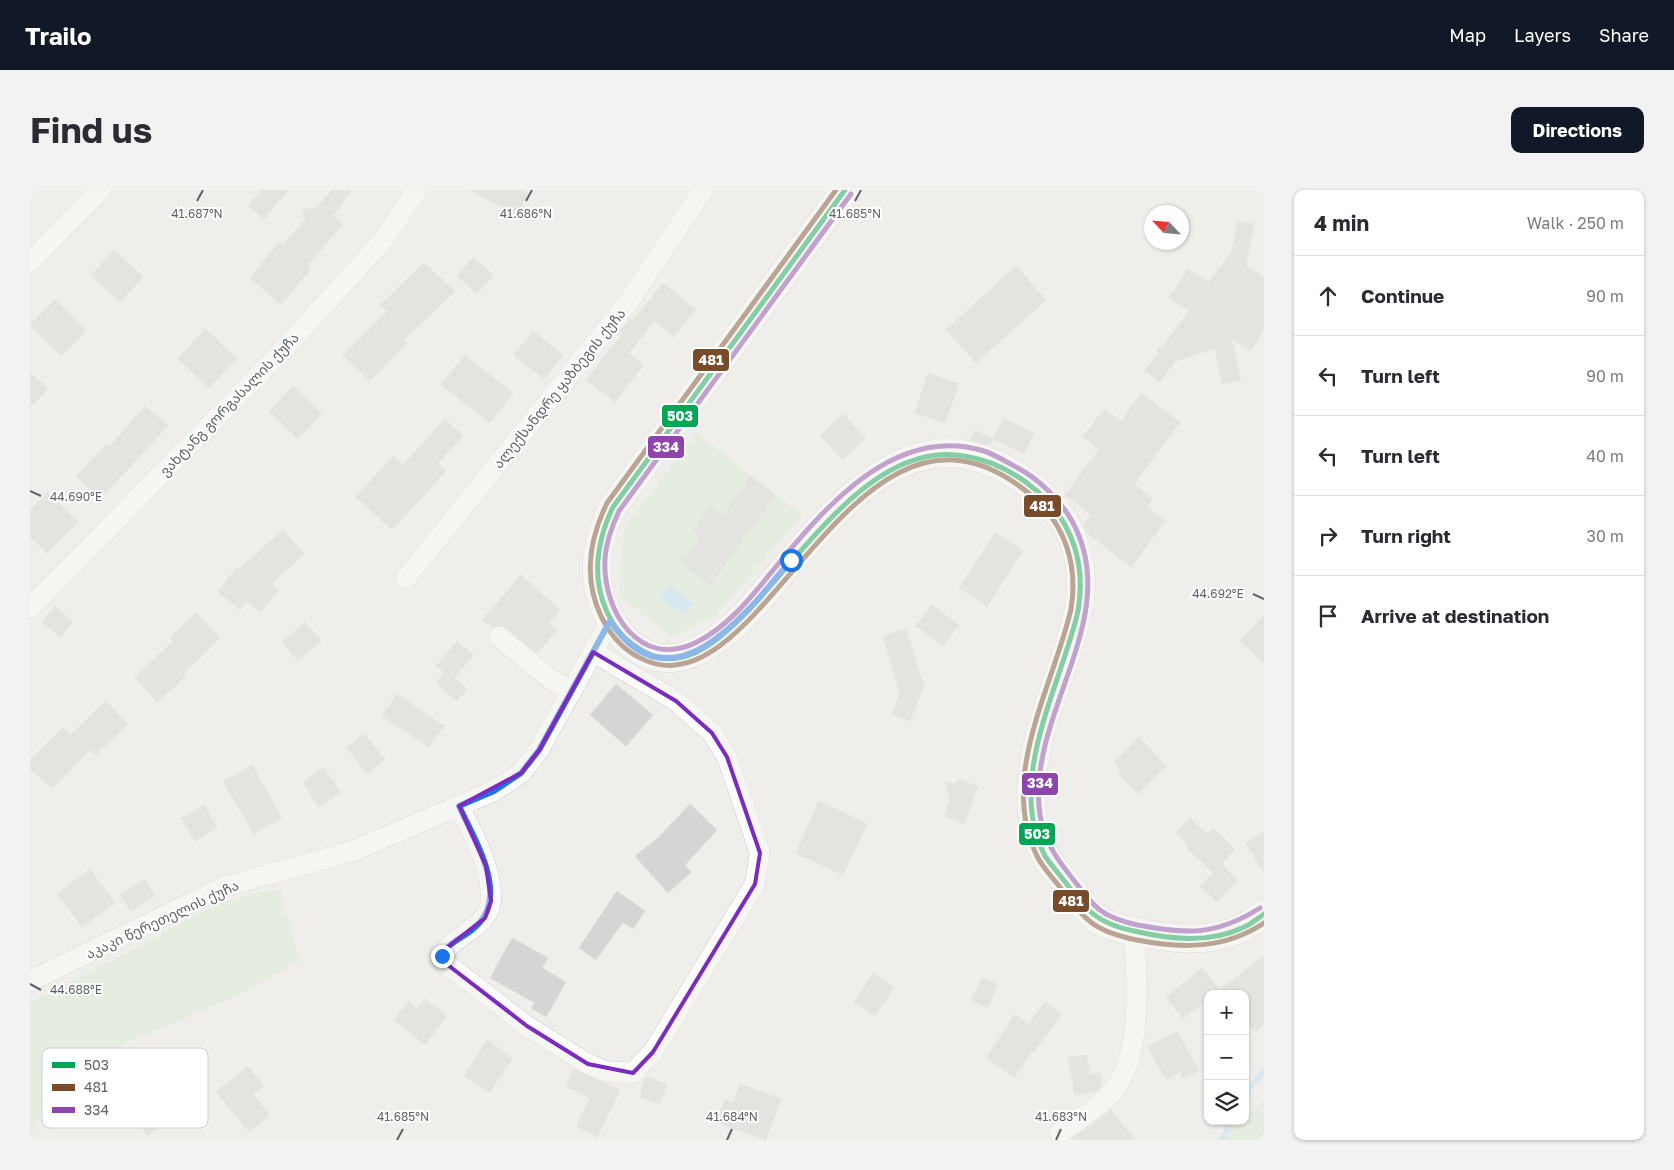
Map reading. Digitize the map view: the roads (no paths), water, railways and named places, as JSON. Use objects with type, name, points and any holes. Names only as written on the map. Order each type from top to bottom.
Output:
[{"type":"main road","points":[[845,190],[613,507],[600,534],[596,565],[600,598],[610,621],[630,644],[648,655],[668,658],[694,652],[718,639],[746,613],[825,522],[858,490],[892,468],[923,454],[946,451],[974,456],[1010,471],[1039,490],[1061,515],[1076,546],[1081,584],[1074,628],[1033,763],[1032,815],[1044,854],[1084,904],[1102,922],[1134,931],[1159,936],[1200,939],[1240,929],[1264,914]]},
{"type":"street","points":[[30,262],[100,190]]},
{"type":"street","name":"ვახტანგ გორგასალის ქუჩა","points":[[30,608],[285,348],[384,239],[416,190]]},
{"type":"street","name":"ალექსანდრე ყაზბეგის ქუჩა","points":[[406,578],[629,301],[703,190]]},
{"type":"street","name":"აკაკი წერეთელის ქუჩა","points":[[30,981],[226,886],[350,852],[494,791],[521,773],[539,750],[610,621]]},
{"type":"street","points":[[499,637],[547,676],[572,690]]},
{"type":"street","points":[[459,806],[486,866],[491,901],[485,918],[445,949],[442,956],[444,962],[527,1026],[588,1064],[605,1071],[633,1073],[653,1052],[755,884],[760,854],[727,757],[712,733],[676,701],[593,652]]},
{"type":"street","points":[[1060,1133],[1108,1097],[1120,1082],[1128,1063],[1137,1005],[1138,977],[1134,931]]},
{"type":"water","points":[[669,585],[693,604],[684,615],[660,597]]},
{"type":"waterway","points":[[1249,1088],[1264,1072]]},
{"type":"waterway","points":[[1222,1140],[1229,1125]]}]
